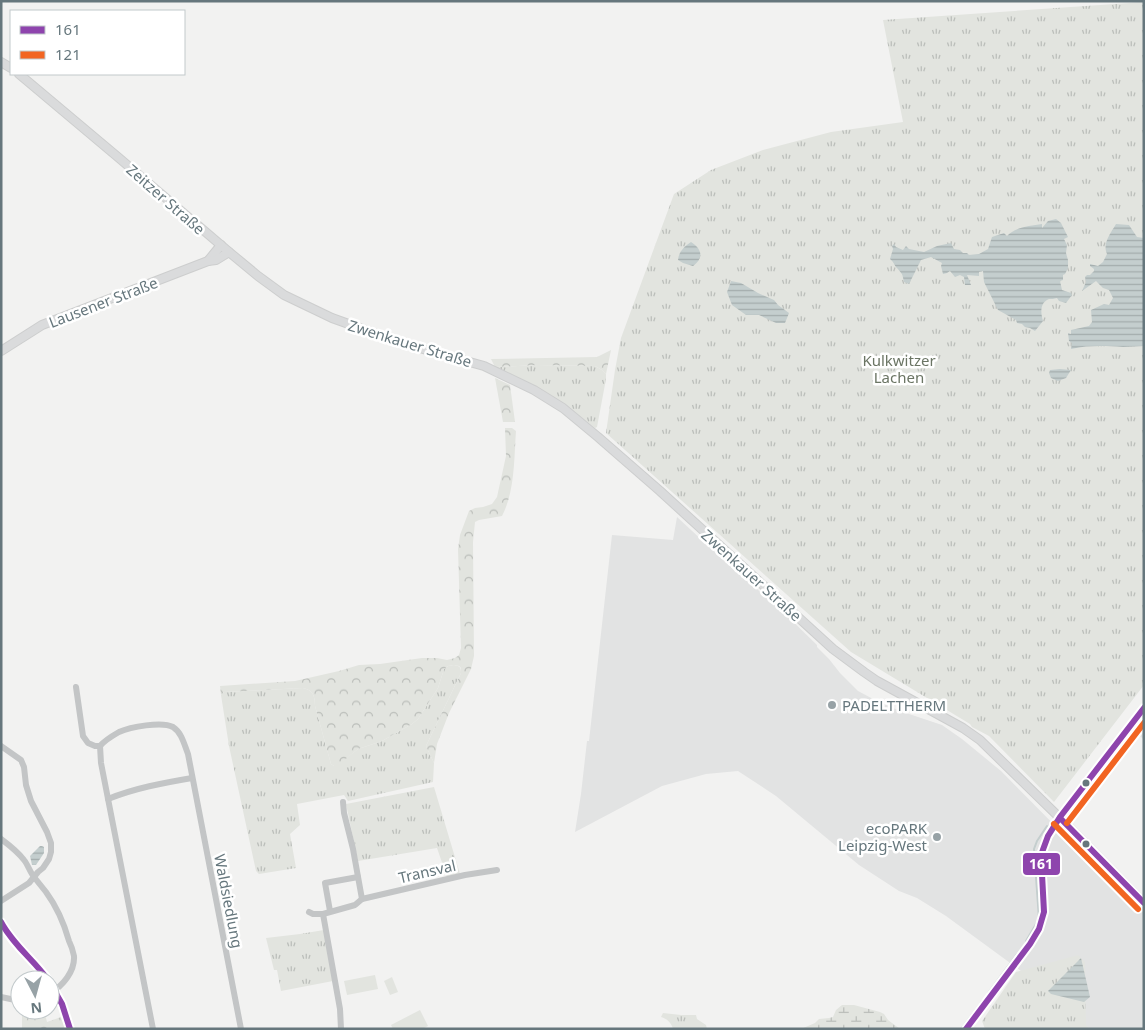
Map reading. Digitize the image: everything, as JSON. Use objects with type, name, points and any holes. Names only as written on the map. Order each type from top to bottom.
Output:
[{"type":"main road","name":"Zeitzer Straße","points":[[20,75],[258,276],[284,295],[321,313]]},
{"type":"main road","points":[[208,261],[221,245]]},
{"type":"main road","name":"Lausener Straße","points":[[1,351],[42,326],[208,261],[216,260],[229,252]]},
{"type":"main road","name":"Zwenkauer Straße","points":[[321,313],[396,341],[484,366],[548,398],[601,439],[827,644],[878,681],[963,728],[980,740],[1144,903]]},
{"type":"street","points":[[76,687],[83,736],[88,743],[100,746],[101,764],[153,1029]]},
{"type":"street","points":[[966,1029],[1040,929],[1044,912],[1041,855],[1045,841],[1060,818],[1144,708]]},
{"type":"street","name":"Waldsiedlung","points":[[100,746],[106,739],[121,731],[155,724],[173,727],[181,734],[188,754],[241,1029]]},
{"type":"street","points":[[1,746],[21,760],[31,801],[47,832],[51,852],[43,868],[29,883],[1,901]]},
{"type":"street","points":[[108,799],[139,788],[192,778]]},
{"type":"street","points":[[343,802],[362,899]]},
{"type":"street","points":[[1,839],[24,861],[57,909],[65,927],[74,956],[70,973],[60,986]]},
{"type":"street","name":"Transval","points":[[309,912],[313,914],[326,912],[355,905],[362,899],[465,875],[497,870]]},
{"type":"street","points":[[341,1029],[340,1009],[326,912],[325,883],[358,877]]},
{"type":"street","points":[[1,922],[8,935],[41,970]]},
{"type":"street","points":[[60,998],[70,1029]]},
{"type":"shaded area","points":[[1056,219],[1061,223],[1068,237],[1064,239],[1067,245],[1068,268],[1063,275],[1063,280],[1060,281],[1062,290],[1072,295],[1066,303],[1059,301],[1057,298],[1046,301],[1042,306],[1043,321],[1035,331],[1017,323],[1016,320],[998,310],[984,282],[983,271],[979,272],[979,276],[967,275],[971,285],[965,285],[964,277],[960,275],[955,277],[950,271],[943,274],[942,263],[931,257],[921,260],[909,284],[904,282],[901,273],[890,259],[894,244],[903,250],[906,246],[909,249],[924,252],[937,246],[951,243],[954,249],[960,250],[963,253],[969,255],[979,254],[988,249],[992,237],[1004,233],[1007,236],[1018,229],[1028,226],[1042,224],[1042,228],[1048,221]]},
{"type":"shaded area","points":[[1116,224],[1129,225],[1137,237],[1144,238],[1144,346],[1091,346],[1071,349],[1072,343],[1069,341],[1068,333],[1071,334],[1071,330],[1089,326],[1092,322],[1091,310],[1104,304],[1109,305],[1113,298],[1109,290],[1103,288],[1096,281],[1082,291],[1086,282],[1085,277],[1094,271],[1090,264],[1098,266],[1103,262],[1107,254],[1106,242]]},
{"type":"shaded area","points":[[691,242],[698,248],[700,254],[699,260],[693,266],[678,260],[679,254]]},
{"type":"shaded area","points":[[731,281],[741,283],[774,300],[789,313],[785,323],[776,323],[759,315],[746,315],[732,305],[727,292]]},
{"type":"shaded area","points":[[1050,370],[1071,370],[1066,378],[1058,381],[1051,378]]},
{"type":"shaded area","points":[[677,517],[732,568],[777,606],[817,645],[858,691],[900,711],[942,725],[1001,771],[1144,913],[1144,1029],[1090,1029],[1021,971],[946,916],[917,898],[899,891],[859,865],[776,796],[738,771],[706,774],[662,786],[575,832],[587,741],[589,741],[612,535],[673,540]]},
{"type":"shaded area","points":[[1144,717],[1144,740],[1134,730]]},
{"type":"shaded area","points":[[40,846],[44,847],[44,853],[36,865],[32,865],[30,856]]},
{"type":"shaded area","points":[[1081,958],[1090,997],[1084,1002],[1051,994],[1048,991]]},
{"type":"green space","name":"Kulkwitzer Lachen","points":[[1144,2],[1144,685],[1054,802],[989,736],[851,652],[606,433],[621,338],[674,194],[711,170],[763,150],[831,132],[903,122],[883,20]]},
{"type":"green space","points":[[611,350],[606,374],[595,366],[538,365],[495,367],[491,359],[597,357]]},
{"type":"green space","points":[[538,365],[595,366],[606,374],[597,427],[595,428],[563,404],[523,380],[495,367]]},
{"type":"green space","points":[[495,378],[510,385],[515,422],[503,422]]},
{"type":"green space","points":[[505,428],[512,428],[516,431],[512,486],[502,516],[475,522],[473,542],[474,656],[471,669],[449,713],[437,744],[434,763],[426,746],[461,673],[459,666],[448,666],[444,669],[438,688],[418,719],[412,724],[382,741],[358,749],[337,766],[331,764],[314,696],[309,690],[303,688],[224,692],[221,695],[220,686],[295,681],[359,665],[422,658],[447,660],[459,655],[461,648],[458,549],[460,535],[469,511],[492,504],[497,497],[506,456]]},
{"type":"green space","points":[[454,665],[460,667],[461,673],[426,746],[434,763],[433,782],[348,801],[344,795],[297,804],[300,825],[290,834],[296,868],[259,874],[256,871],[229,746],[221,695],[224,692],[303,688],[309,690],[314,696],[331,764],[336,766],[358,749],[382,741],[418,719],[438,688],[444,669]]},
{"type":"green space","points":[[434,787],[460,874],[447,877],[437,848],[358,861],[346,804]]},
{"type":"green space","points":[[324,930],[333,981],[281,991],[277,970],[274,970],[266,938]]},
{"type":"green space","points":[[1078,955],[1085,962],[1086,1025],[1090,1029],[985,1029],[982,1021],[1016,972]]},
{"type":"green space","points":[[375,975],[378,989],[347,995],[344,981]]},
{"type":"green space","points":[[392,977],[398,992],[390,995],[384,981]]},
{"type":"green space","points":[[842,1005],[854,1005],[880,1012],[900,1029],[801,1029],[815,1023],[819,1019],[833,1017],[836,1010]]},
{"type":"green space","points":[[420,1010],[428,1026],[422,1029],[393,1029],[391,1025]]},
{"type":"green space","points":[[663,1013],[696,1015],[697,1019],[706,1025],[707,1029],[673,1029],[668,1021],[661,1017]]},
{"type":"green space","points":[[64,1016],[66,1029],[22,1029],[22,1020],[46,1020],[47,1022],[60,1020],[60,1017]]},
{"type":"waterway","points":[[1026,941],[1039,919],[1034,849],[1047,826]]},
{"type":"waterway","points":[[988,993],[1017,954]]},
{"type":"waterway","points":[[961,1029],[983,1000]]},
{"type":"transit line","name":"161","points":[[966,1029],[1030,944],[1039,929],[1044,912],[1041,855],[1048,836],[1060,817],[1144,708]]},
{"type":"transit line","name":"121","points":[[1067,823],[1144,723]]},
{"type":"transit line","name":"161","points":[[1060,818],[1144,903]]},
{"type":"transit line","name":"121","points":[[1054,824],[1138,909]]},
{"type":"transit line","name":"161","points":[[1,922],[11,938],[39,970]]},
{"type":"transit line","name":"161","points":[[60,1000],[70,1029]]},
{"type":"place","name":"PADELTTHERM","points":[[832,705]]},
{"type":"place","name":"ecoPARK Leipzig-West","points":[[937,837]]}]
